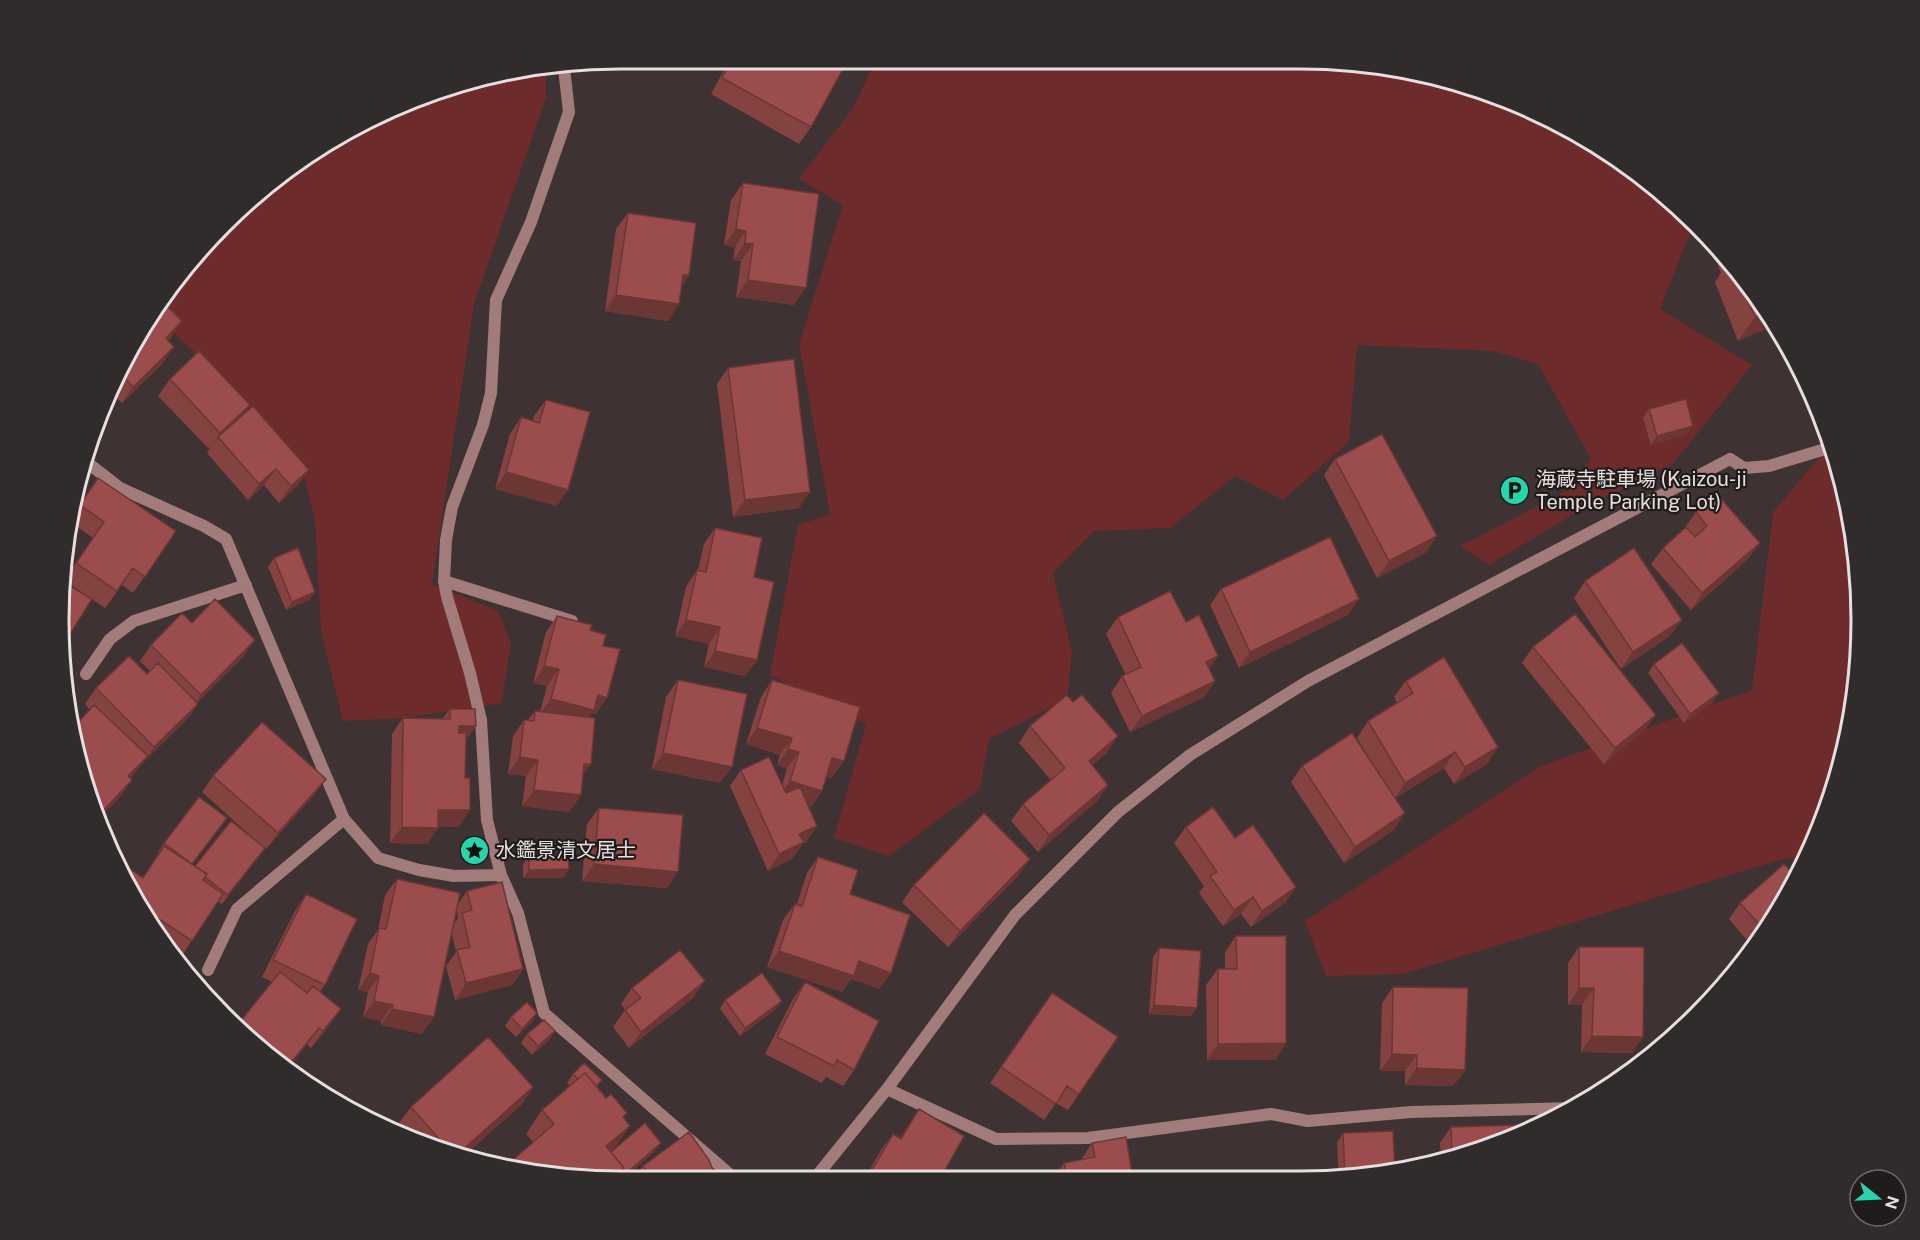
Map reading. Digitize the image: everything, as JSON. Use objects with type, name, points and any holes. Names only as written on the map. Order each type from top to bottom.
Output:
[{"type":"street","points":[[564,72],[569,112],[531,222],[496,300],[491,393],[479,436],[452,507],[446,540],[444,581],[482,720],[487,820],[501,874],[518,913],[544,1013],[726,1171]]},
{"type":"street","points":[[821,1171],[887,1089],[1015,915],[1118,812],[1190,755],[1308,681],[1730,459],[1744,468],[1769,466],[1824,449]]},
{"type":"street","points":[[91,466],[120,488],[204,526],[226,539],[344,819],[378,858],[419,870],[454,876],[501,874]]},
{"type":"street","points":[[444,581],[573,622]]},
{"type":"street","points":[[86,674],[110,639],[134,621],[246,585]]},
{"type":"street","points":[[208,970],[237,909],[344,819]]},
{"type":"street","points":[[887,1089],[996,1139],[1088,1138],[1271,1114],[1308,1121],[1411,1112],[1554,1108]]},
{"type":"shaded area","points":[[872,69],[1336,70],[1372,74],[1443,88],[1511,111],[1576,143],[1635,183],[1690,230],[1660,309],[1752,365],[1674,463],[1584,508],[1489,565],[1460,546],[1563,493],[1591,459],[1538,364],[1493,351],[1357,345],[1349,442],[1283,500],[1235,476],[1170,528],[1094,531],[1053,573],[1072,652],[1067,699],[989,739],[980,789],[889,856],[834,838],[866,724],[770,675],[798,525],[830,514],[799,344],[843,205],[799,179],[853,108]]},
{"type":"shaded area","points":[[546,74],[546,98],[474,304],[432,584],[498,611],[511,643],[502,703],[405,718],[343,721],[321,631],[315,520],[299,457],[159,318],[162,314],[183,285],[230,230],[285,183],[344,143],[409,111],[443,98],[477,88]]},
{"type":"shaded area","points":[[1825,452],[1846,548],[1850,584],[1850,656],[1846,692],[1832,763],[1822,797],[1795,861],[1790,857],[1403,974],[1326,976],[1305,921],[1541,766],[1752,690],[1773,512]]},
{"type":"building","points":[[727,69],[843,69],[811,127],[722,78]]},
{"type":"building","points":[[743,183],[819,194],[806,288],[748,280],[753,244],[745,243],[746,231],[736,229]]},
{"type":"building","points":[[628,213],[696,223],[689,275],[683,275],[679,304],[616,295]]},
{"type":"building","points":[[1748,300],[1759,315],[1755,317]]},
{"type":"building","points":[[167,306],[182,321],[166,338],[174,347],[133,387],[125,378],[143,344]]},
{"type":"building","points":[[199,351],[250,405],[220,433],[170,379]]},
{"type":"building","points":[[794,359],[810,492],[745,500],[728,368]]},
{"type":"building","points":[[1686,399],[1693,426],[1657,436],[1649,409]]},
{"type":"building","points":[[546,400],[590,412],[568,490],[506,472],[521,417],[539,423]]},
{"type":"building","points":[[253,406],[309,470],[291,486],[276,469],[259,484],[218,437]]},
{"type":"building","points":[[1382,434],[1437,536],[1389,561],[1335,459]]},
{"type":"building","points":[[98,478],[176,531],[145,577],[133,568],[117,591],[76,563],[104,522],[82,506]]},
{"type":"building","points":[[1716,493],[1760,543],[1702,593],[1663,548],[1686,527],[1695,537],[1707,526],[1696,512]]},
{"type":"building","points":[[715,528],[762,538],[754,577],[774,582],[757,660],[715,651],[720,627],[686,620],[697,570],[706,572]]},
{"type":"building","points":[[1330,537],[1359,599],[1250,652],[1221,589]]},
{"type":"building","points":[[298,548],[315,592],[292,602],[274,558]]},
{"type":"building","points":[[1634,548],[1682,620],[1633,652],[1585,581]]},
{"type":"building","points":[[70,586],[92,599],[69,635]]},
{"type":"building","points":[[1170,591],[1186,622],[1199,615],[1218,656],[1206,662],[1215,681],[1142,716],[1122,676],[1141,667],[1118,617]]},
{"type":"building","points":[[215,599],[255,640],[201,695],[151,645],[182,613],[192,623]]},
{"type":"building","points":[[1575,614],[1656,715],[1615,748],[1533,647]]},
{"type":"building","points":[[557,616],[592,625],[590,630],[606,635],[603,646],[620,649],[607,698],[598,695],[594,710],[551,699],[559,669],[544,666]]},
{"type":"building","points":[[1682,643],[1719,693],[1690,714],[1654,664]]},
{"type":"building","points":[[129,656],[147,674],[158,663],[198,704],[154,747],[96,688]]},
{"type":"building","points":[[1444,657],[1498,747],[1465,767],[1455,752],[1405,783],[1368,721],[1413,693],[1406,681]]},
{"type":"building","points":[[678,680],[747,694],[732,767],[663,753]]},
{"type":"building","points":[[772,680],[860,707],[844,761],[832,758],[822,791],[790,781],[799,752],[788,749],[792,738],[757,728]]},
{"type":"building","points":[[1067,695],[1073,702],[1082,695],[1118,736],[1089,761],[1108,785],[1049,835],[1023,804],[1065,768],[1030,726]]},
{"type":"building","points":[[94,705],[148,756],[128,776],[132,780],[103,811],[88,763],[79,721]]},
{"type":"building","points":[[450,709],[475,709],[476,726],[459,726],[459,733],[466,733],[465,778],[470,778],[470,810],[438,810],[438,828],[402,827],[403,718],[450,719]]},
{"type":"building","points":[[535,711],[595,718],[591,764],[584,764],[581,795],[534,790],[538,760],[520,757],[524,720],[534,721]]},
{"type":"building","points":[[262,722],[326,779],[278,833],[213,776]]},
{"type":"building","points":[[1352,733],[1405,813],[1355,847],[1302,766]]},
{"type":"building","points":[[769,757],[786,793],[800,787],[817,826],[799,834],[804,842],[779,854],[741,770]]},
{"type":"building","points":[[199,797],[227,818],[192,864],[164,843]]},
{"type":"building","points":[[1213,807],[1235,838],[1253,825],[1296,887],[1262,911],[1253,897],[1234,910],[1210,876],[1217,872],[1186,827]]},
{"type":"building","points":[[599,808],[683,815],[678,872],[594,864]]},
{"type":"building","points":[[984,813],[1030,859],[960,931],[914,885]]},
{"type":"building","points":[[231,821],[265,848],[228,895],[205,877],[207,874],[195,866]]},
{"type":"building","points":[[164,846],[207,874],[203,880],[223,894],[192,941],[157,918],[128,868],[143,878]]},
{"type":"building","points":[[568,855],[569,869],[529,870],[529,856]]},
{"type":"building","points":[[818,857],[858,870],[850,894],[910,915],[891,973],[859,961],[854,976],[779,951],[795,904],[802,906]]},
{"type":"building","points":[[1784,864],[1790,871],[1759,924],[1740,903]]},
{"type":"building","points":[[397,879],[460,893],[434,1017],[392,1009],[393,1005],[374,1001],[379,976],[370,973],[379,928],[386,929]]},
{"type":"building","points":[[502,882],[523,969],[466,983],[457,950],[470,947],[462,913],[472,910],[467,891]]},
{"type":"building","points":[[306,894],[357,919],[325,985],[273,960]]},
{"type":"building","points":[[1236,936],[1286,936],[1286,1043],[1218,1044],[1218,969],[1237,969]]},
{"type":"building","points":[[1579,947],[1644,947],[1643,1037],[1592,1036],[1594,988],[1579,988]]},
{"type":"building","points":[[1159,948],[1201,951],[1197,1008],[1154,1005]]},
{"type":"building","points":[[680,950],[705,981],[641,1032],[625,1010],[641,998],[632,988]]},
{"type":"building","points":[[280,972],[307,993],[313,986],[341,1009],[323,1031],[319,1028],[292,1062],[241,1020]]},
{"type":"building","points":[[762,973],[782,1001],[745,1028],[725,1000]]},
{"type":"building","points":[[805,982],[879,1021],[854,1070],[837,1060],[834,1066],[777,1037]]},
{"type":"building","points":[[1393,987],[1468,988],[1465,1070],[1417,1068],[1417,1055],[1392,1054]]},
{"type":"building","points":[[1052,993],[1118,1037],[1079,1094],[1067,1086],[1056,1104],[1001,1067]]},
{"type":"building","points":[[527,1002],[537,1013],[522,1029],[511,1017]]},
{"type":"building","points":[[544,1020],[555,1031],[538,1046],[527,1034]]},
{"type":"building","points":[[488,1037],[533,1087],[464,1148],[441,1141],[411,1107]]},
{"type":"building","points":[[584,1063],[602,1080],[596,1086],[585,1073],[578,1079],[573,1074]]},
{"type":"building","points":[[585,1073],[606,1098],[611,1094],[627,1113],[623,1117],[630,1126],[606,1146],[624,1168],[620,1171],[584,1170],[513,1160],[554,1124],[542,1110]]},
{"type":"building","points":[[919,1109],[964,1136],[944,1171],[872,1170],[893,1134],[901,1139]]},
{"type":"building","points":[[645,1123],[661,1143],[629,1171],[622,1171],[624,1168],[611,1152]]},
{"type":"building","points":[[1520,1125],[1452,1149],[1451,1127]]},
{"type":"building","points":[[1393,1131],[1395,1162],[1345,1169],[1343,1133]]},
{"type":"building","points":[[689,1132],[709,1160],[713,1171],[647,1171],[643,1166]]},
{"type":"building","points":[[1126,1137],[1132,1171],[1066,1171],[1064,1163],[1095,1157],[1092,1143]]},
{"type":"place","name":"海蔵寺駐車場 (Kaizou-ji Temple Parking Lot)","points":[[1515,491]]},
{"type":"place","name":"水鑑景清文居士","points":[[475,850]]}]
